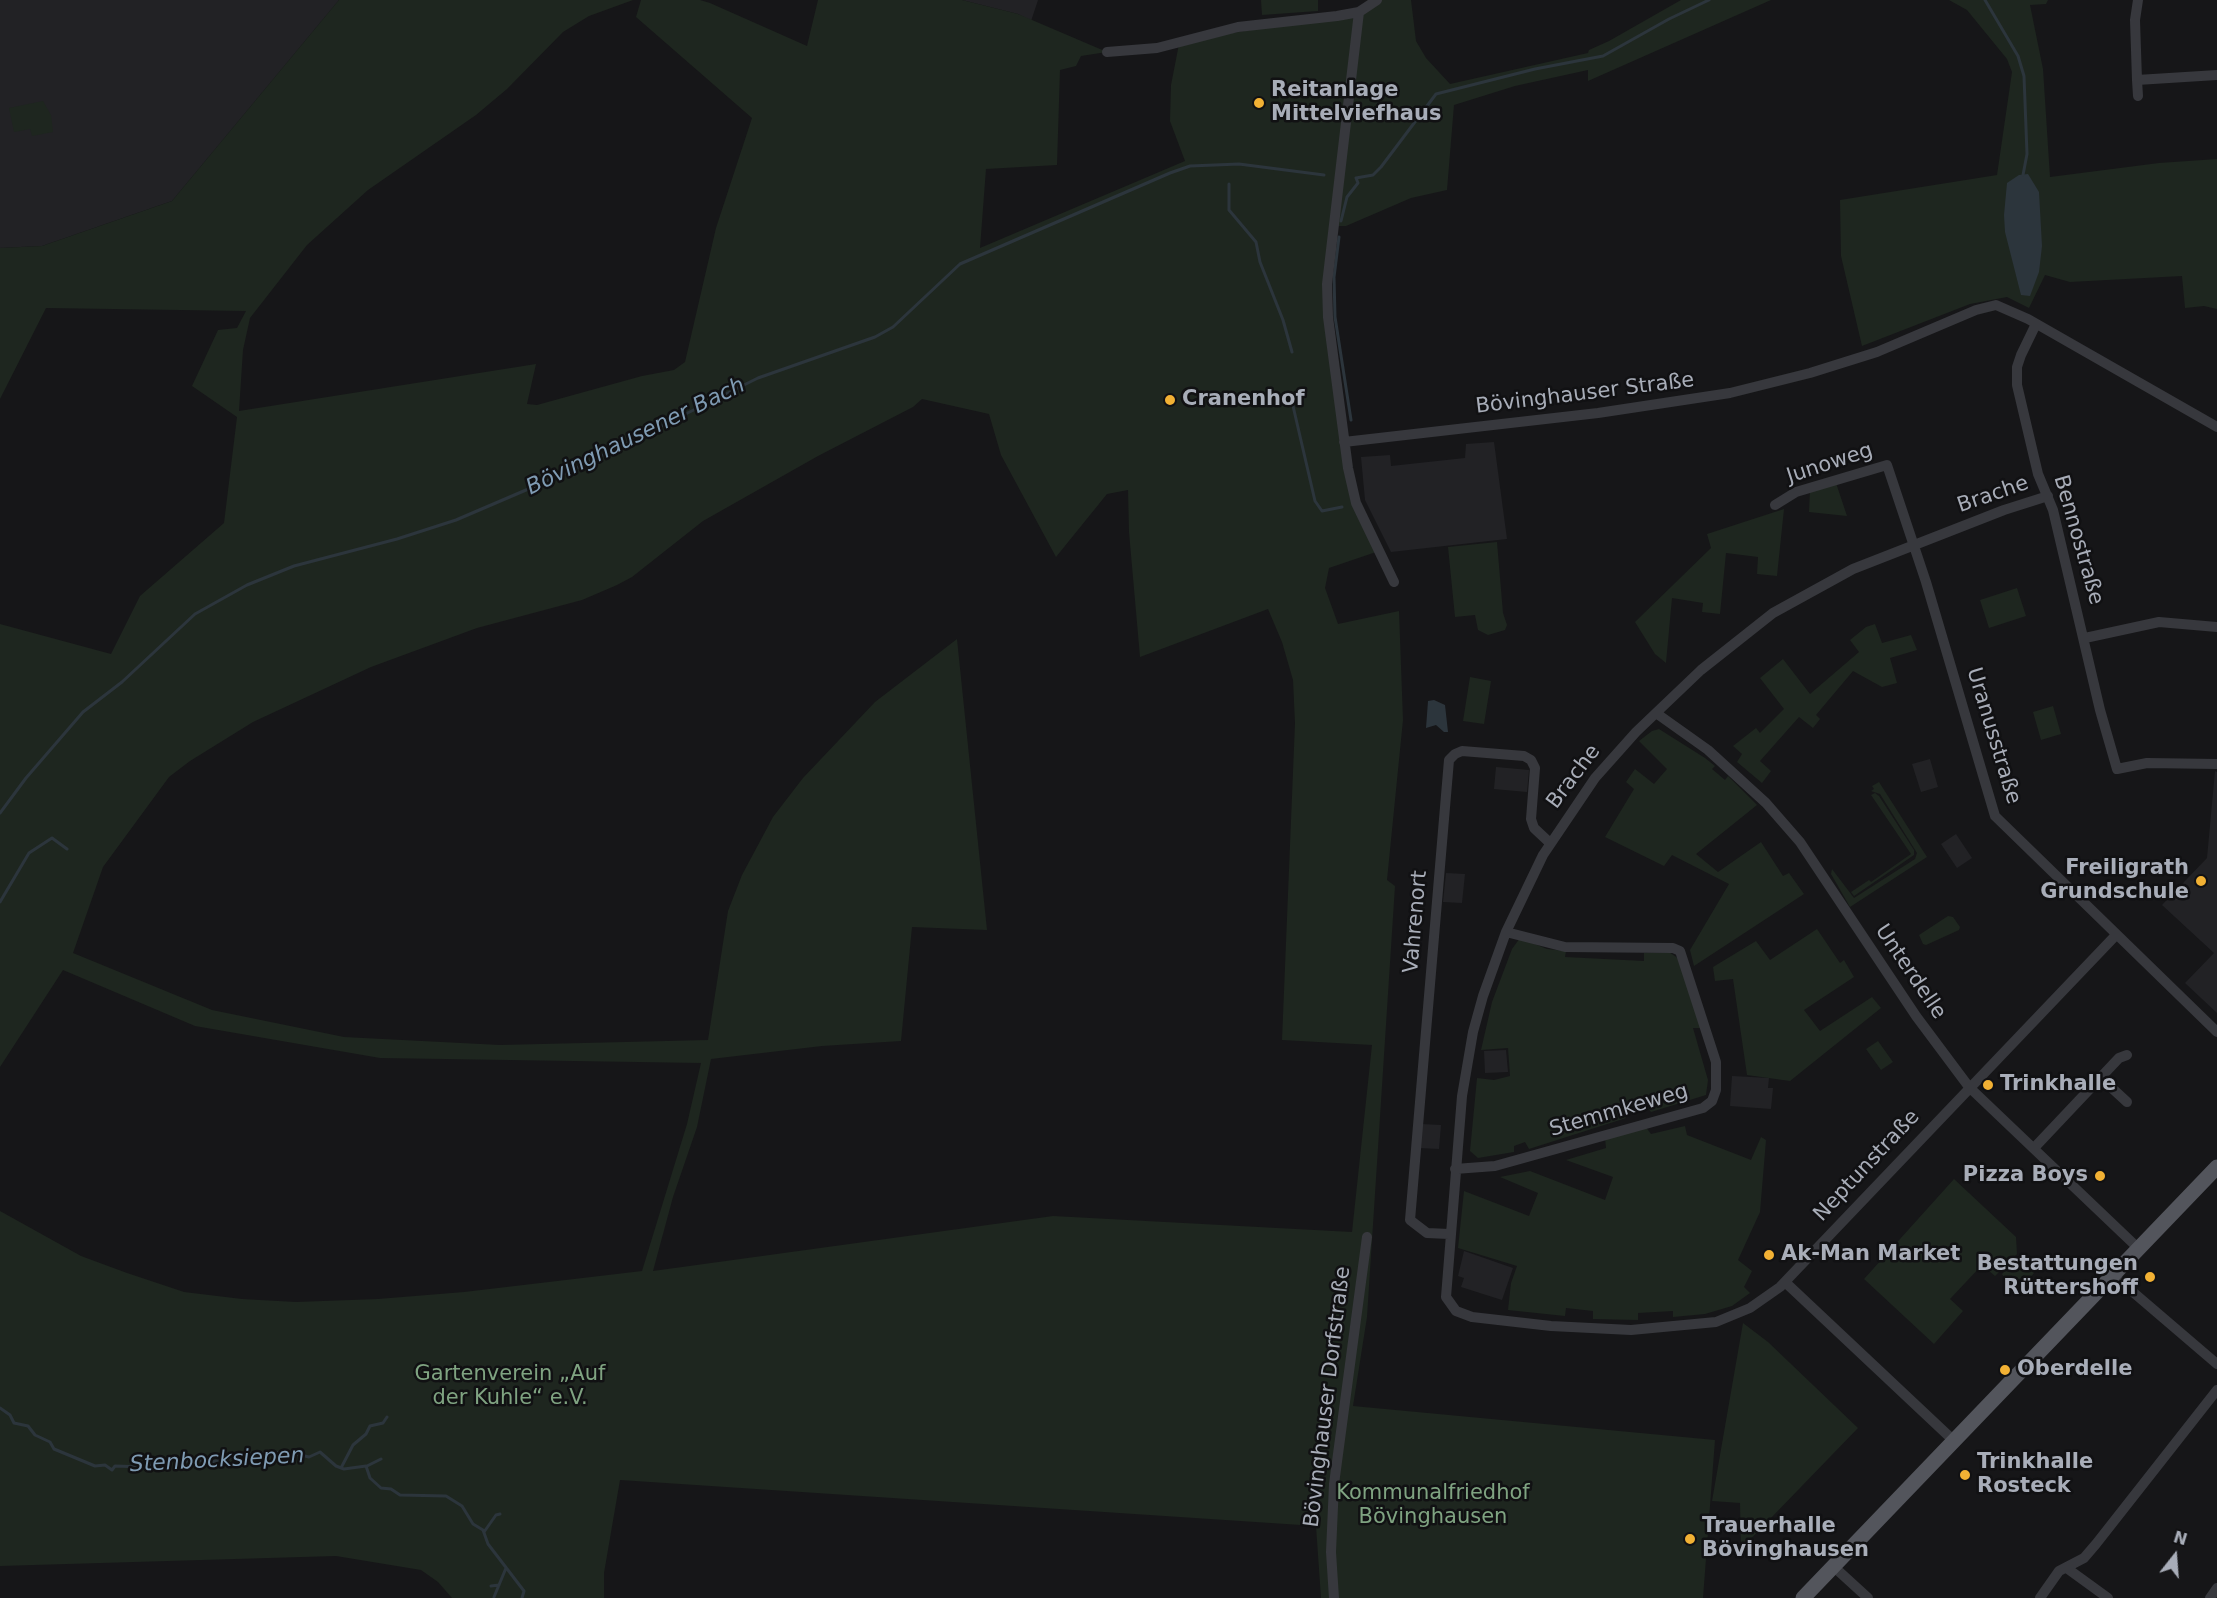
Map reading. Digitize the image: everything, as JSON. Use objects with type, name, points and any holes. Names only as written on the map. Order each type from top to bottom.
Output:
[{"type":"main road","points":[[1803,1598],[2217,1167]]},
{"type":"street","points":[[1107,52],[1156,48],[1238,27],[1359,12],[1377,0]]},
{"type":"street","points":[[2138,0],[2135,20],[2138,96]]},
{"type":"street","points":[[1359,12],[1327,284],[1328,317],[1344,442],[1356,503],[1394,582]]},
{"type":"street","points":[[2137,80],[2217,75]]},
{"type":"street","name":"Bövinghauser Straße","points":[[1344,442],[1598,413],[1730,393],[1810,374],[1877,352],[1976,310],[1996,305],[2008,308],[2217,427]]},
{"type":"street","name":"Bennostraße","points":[[2036,324],[2021,356],[2017,385],[2038,474],[2048,496],[2085,638],[2100,710],[2117,769],[2157,762],[2217,764]]},
{"type":"street","name":"Junoweg","points":[[1775,505],[1812,486],[1887,465],[1914,544]]},
{"type":"street","name":"Brache","points":[[1456,1311],[1446,1297],[1449,1234],[1462,1096],[1473,1032],[1506,932],[1550,843],[1595,778],[1656,713],[1701,670],[1773,613],[1831,579],[1914,544],[2048,496]]},
{"type":"street","name":"Uranusstraße","points":[[1914,544],[1995,816],[2217,1032]]},
{"type":"street","points":[[2085,638],[2159,622],[2217,627]]},
{"type":"street","name":"Unterdelle","points":[[1656,713],[1708,750],[1747,783],[1800,842],[1916,1016],[1969,1088],[2139,1249]]},
{"type":"street","name":"Vahrenort","points":[[1449,1234],[1427,1233],[1410,1220],[1449,760],[1462,751],[1524,756],[1531,760],[1535,768],[1531,819],[1534,828],[1550,843]]},
{"type":"street","name":"Stemmkeweg","points":[[1455,1168],[1495,1166],[1703,1108],[1712,1101],[1716,1090],[1716,1062],[1680,951],[1673,948],[1565,947],[1506,932]]},
{"type":"street","name":"Neptunstraße","points":[[1456,1311],[1472,1317],[1551,1326],[1631,1330],[1716,1322],[1750,1308],[1785,1282],[2116,935]]},
{"type":"street","points":[[2034,1148],[2119,1058],[2127,1055]]},
{"type":"street","points":[[2101,1077],[2127,1102]]},
{"type":"street","name":"Bövinghauser Dorfstraße","points":[[1334,1598],[1331,1552],[1334,1484],[1367,1237]]},
{"type":"street","points":[[2113,1275],[2217,1364]]},
{"type":"street","points":[[1785,1282],[1953,1440]]},
{"type":"street","points":[[2040,1598],[2059,1571],[2067,1569],[2084,1558],[2096,1544],[2212,1403],[2217,1390]]},
{"type":"street","points":[[1833,1566],[1868,1598]]},
{"type":"street","points":[[2067,1569],[2108,1598]]},
{"type":"street","points":[[2210,1598],[2217,1588]]},
{"type":"shaded area","points":[[0,0],[339,0],[172,201],[42,246],[0,248]]},
{"type":"shaded area","points":[[962,0],[1038,0],[1031,21],[1018,14]]},
{"type":"shaded area","points":[[2028,174],[2039,192],[2042,246],[2039,272],[2030,296],[2021,295],[2005,232],[2004,215],[2007,183],[2019,175]]},
{"type":"shaded area","points":[[1494,442],[1507,539],[1391,552],[1365,500],[1361,457],[1390,455],[1391,466],[1465,458],[1466,444]]},
{"type":"shaded area","points":[[1434,700],[1445,705],[1448,732],[1444,732],[1436,725],[1426,728],[1428,701]]},
{"type":"shaded area","points":[[1930,759],[1938,787],[1921,792],[1912,764]]},
{"type":"shaded area","points":[[1496,767],[1529,770],[1527,792],[1494,789]]},
{"type":"shaded area","name":"Freiligrath Grundschule","points":[[2215,771],[2217,772],[2217,1013],[2185,983],[2214,953],[2162,905],[2207,858]]},
{"type":"shaded area","points":[[1956,834],[1972,858],[1957,868],[1941,844]]},
{"type":"shaded area","points":[[1446,873],[1465,874],[1462,903],[1443,902]]},
{"type":"shaded area","points":[[1506,1050],[1508,1072],[1485,1073],[1484,1051]]},
{"type":"shaded area","points":[[1732,1076],[1769,1078],[1768,1088],[1773,1088],[1771,1109],[1730,1106]]},
{"type":"shaded area","points":[[1421,1124],[1441,1125],[1439,1149],[1419,1148]]},
{"type":"shaded area","points":[[1464,1251],[1513,1268],[1502,1300],[1461,1287],[1464,1278],[1458,1276]]},
{"type":"green space","points":[[339,0],[633,0],[589,16],[563,32],[507,89],[476,115],[368,190],[307,245],[250,318],[243,350],[239,411],[536,364],[527,404],[537,405],[642,376],[674,370],[685,362],[716,228],[752,118],[636,17],[641,0],[700,0],[807,46],[818,0],[962,0],[1018,14],[1107,52],[1081,56],[1076,66],[1060,70],[1057,165],[986,169],[980,248],[1185,161],[1170,121],[1171,85],[1179,44],[1195,39],[1337,16],[1377,0],[1411,0],[1416,41],[1426,58],[1450,84],[1588,53],[1589,50],[1681,0],[1771,0],[1588,81],[1588,70],[1515,86],[1454,105],[1447,190],[1411,198],[1346,226],[1334,226],[1327,284],[1348,468],[1379,551],[1329,568],[1325,588],[1338,624],[1399,611],[1403,720],[1387,880],[1395,886],[1367,1317],[1353,1406],[1715,1440],[1703,1598],[1321,1598],[1316,1526],[620,1480],[604,1573],[604,1598],[452,1598],[438,1582],[421,1570],[336,1556],[0,1566],[0,1211],[81,1256],[127,1273],[184,1292],[242,1299],[296,1302],[378,1299],[464,1292],[642,1271],[687,1124],[701,1063],[380,1058],[195,1026],[63,970],[0,1067],[0,624],[111,654],[140,596],[224,523],[237,417],[192,386],[218,330],[237,328],[246,311],[46,308],[0,399],[0,248],[42,246],[172,201]],"holes":[[[922,399],[989,414],[1001,455],[1056,557],[1107,494],[1128,490],[1129,532],[1140,657],[1268,609],[1282,642],[1293,680],[1295,723],[1282,1040],[1372,1045],[1352,1232],[1053,1216],[653,1271],[673,1197],[697,1127],[711,1059],[822,1046],[901,1041],[912,927],[987,930],[957,639],[875,702],[803,778],[773,817],[742,875],[728,911],[708,1040],[500,1045],[344,1037],[212,1010],[73,953],[103,867],[169,777],[190,761],[253,722],[371,667],[477,628],[582,600],[617,585],[632,577],[703,521],[818,456],[913,407]]]},
{"type":"green space","points":[[1261,0],[1318,0],[1318,11],[1262,15]]},
{"type":"green space","points":[[1949,0],[2048,0],[2046,4],[2030,5],[2043,69],[2050,177],[2159,163],[2217,159],[2217,309],[2204,306],[2185,308],[2182,276],[2070,282],[2045,275],[2029,308],[2007,297],[1970,304],[1862,346],[1841,256],[1840,200],[1997,175],[2012,72],[2007,59],[1967,10]]},
{"type":"green space","points":[[43,101],[51,115],[53,132],[32,136],[30,129],[14,132],[9,108]]},
{"type":"green space","points":[[1836,483],[1847,516],[1809,512],[1810,490]]},
{"type":"green space","points":[[1784,509],[1777,576],[1757,574],[1758,557],[1726,553],[1720,614],[1702,612],[1703,603],[1672,598],[1666,663],[1655,654],[1635,622],[1711,548],[1707,534]]},
{"type":"green space","points":[[1497,542],[1503,613],[1507,625],[1505,630],[1488,635],[1478,630],[1475,615],[1455,617],[1448,547]]},
{"type":"green space","points":[[2017,588],[2026,616],[1989,628],[1980,600]]},
{"type":"green space","points":[[1875,624],[1882,643],[1911,635],[1917,650],[1890,658],[1897,683],[1882,687],[1853,671],[1816,715],[1820,719],[1813,728],[1799,717],[1760,761],[1771,771],[1762,783],[1737,762],[1742,754],[1733,746],[1756,728],[1760,733],[1784,709],[1760,678],[1783,659],[1810,694],[1859,652],[1850,640],[1866,627]]},
{"type":"green space","points":[[1470,677],[1491,681],[1484,724],[1463,721]]},
{"type":"green space","points":[[2053,706],[2061,734],[2041,740],[2033,712]]},
{"type":"green space","points":[[1659,729],[1705,758],[1715,766],[1712,769],[1725,780],[1728,776],[1757,805],[1696,854],[1718,872],[1761,842],[1783,876],[1789,873],[1804,894],[1694,966],[1690,950],[1729,884],[1672,855],[1664,866],[1605,837],[1634,789],[1626,782],[1635,769],[1654,784],[1667,769],[1639,741],[1652,731]]},
{"type":"green space","points":[[1879,782],[1927,857],[1850,907],[1831,874],[1832,869],[1854,898],[1915,859],[1917,853],[1880,794],[1871,791],[1874,789],[1872,786]]},
{"type":"green space","points":[[1875,793],[1914,850],[1914,855],[1854,896],[1851,892],[1869,880],[1871,882],[1911,854],[1871,795]]},
{"type":"green space","points":[[1948,916],[1953,917],[1960,927],[1959,930],[1926,945],[1923,944],[1919,935]]},
{"type":"green space","points":[[1817,929],[1840,963],[1844,960],[1854,977],[1804,1010],[1820,1031],[1872,997],[1881,1008],[1790,1081],[1747,1075],[1733,979],[1715,981],[1713,967],[1756,941],[1770,960]]},
{"type":"green space","points":[[1520,938],[1547,949],[1566,951],[1565,957],[1644,961],[1644,953],[1669,952],[1679,959],[1702,1028],[1693,1028],[1708,1080],[1706,1095],[1651,1112],[1643,1102],[1624,1111],[1626,1118],[1529,1149],[1525,1142],[1514,1146],[1514,1152],[1478,1158],[1470,1151],[1477,1078],[1494,1080],[1510,1076],[1508,1048],[1481,1050],[1492,1002],[1512,949]]},
{"type":"green space","points":[[1878,1041],[1893,1062],[1881,1070],[1866,1049]]},
{"type":"green space","points":[[1645,1126],[1651,1134],[1685,1126],[1687,1135],[1751,1160],[1761,1137],[1766,1140],[1760,1212],[1738,1260],[1752,1271],[1744,1287],[1750,1293],[1732,1306],[1705,1314],[1673,1317],[1673,1311],[1638,1313],[1638,1320],[1593,1319],[1593,1311],[1566,1308],[1565,1316],[1508,1310],[1511,1283],[1517,1266],[1458,1248],[1464,1191],[1529,1216],[1538,1193],[1500,1177],[1530,1171],[1605,1200],[1613,1177],[1566,1160],[1606,1148],[1605,1138]]},
{"type":"green space","points":[[1954,1179],[2016,1237],[2017,1254],[1995,1276],[1982,1265],[1950,1299],[1963,1311],[1934,1344],[1864,1279]]},
{"type":"green space","points":[[2021,1254],[2034,1273],[2028,1280],[2024,1275],[2017,1281],[2006,1280],[2002,1274]]},
{"type":"green space","points":[[1743,1323],[1768,1342],[1858,1428],[1741,1549],[1740,1503],[1712,1501]]},
{"type":"waterway","name":"Bövinghausener Bach","points":[[1341,221],[1347,197],[1358,183],[1356,178],[1373,175],[1381,167],[1436,94],[1535,69],[1603,56],[1669,19],[1709,0]]},
{"type":"waterway","name":"Bövinghausener Bach","points":[[1985,0],[2018,56],[2024,76],[2027,154],[2023,175]]},
{"type":"waterway","name":"Bövinghausener Bach","points":[[0,813],[26,778],[83,712],[122,682],[195,614],[247,585],[294,566],[397,539],[456,520],[575,469],[758,378],[875,337],[893,327],[960,264],[1170,173],[1190,166],[1239,164],[1324,175]]},
{"type":"waterway","points":[[1229,184],[1229,210],[1256,242],[1260,262],[1283,320],[1292,352]]},
{"type":"waterway","points":[[1339,237],[1334,277],[1335,317],[1351,420]]},
{"type":"waterway","points":[[1290,393],[1315,501],[1322,511],[1342,507]]},
{"type":"waterway","points":[[0,902],[29,853],[52,838],[67,849]]},
{"type":"waterway","name":"Stenbocksiepen","points":[[0,1408],[10,1415],[14,1423],[28,1426],[35,1435],[50,1442],[54,1449],[95,1466],[105,1465],[112,1470],[115,1466],[147,1467],[159,1461],[173,1459],[184,1462],[194,1459],[211,1462],[247,1454],[288,1452],[309,1457],[320,1452],[336,1466],[344,1469],[366,1466],[370,1478],[381,1488],[391,1489],[400,1495],[446,1496],[462,1506],[473,1524],[483,1530],[488,1544],[524,1591],[522,1598]]},
{"type":"waterway","points":[[341,1468],[353,1445],[366,1434],[370,1426],[383,1423],[387,1417]]},
{"type":"waterway","points":[[367,1466],[381,1459]]},
{"type":"waterway","points":[[484,1532],[496,1515],[500,1514]]},
{"type":"waterway","name":"Stenbocksiepen","points":[[494,1597],[506,1568]]},
{"type":"waterway","name":"Stenbocksiepen","points":[[491,1586],[499,1585]]},
{"type":"place","name":"Reitanlage Mittelviefhaus","points":[[1259,103]]},
{"type":"place","name":"Cranenhof","points":[[1170,400]]},
{"type":"place","name":"Freiligrath Grundschule","points":[[2201,881]]},
{"type":"place","name":"Trinkhalle","points":[[1988,1085]]},
{"type":"place","name":"Pizza Boys","points":[[2100,1176]]},
{"type":"place","name":"Ak-Man Market","points":[[1769,1255]]},
{"type":"place","name":"Bestattungen Rüttershoff","points":[[2150,1277]]},
{"type":"place","name":"Oberdelle","points":[[2005,1370]]},
{"type":"place","name":"Trinkhalle Rosteck","points":[[1965,1475]]},
{"type":"place","name":"Trauerhalle Bövinghausen","points":[[1690,1539]]},
{"type":"park label","name":"Gartenverein „Auf der Kuhle“ e.V.","points":[[510,1387]]},
{"type":"park label","name":"Kommunalfriedhof Bövinghausen","points":[[1433,1506]]}]
